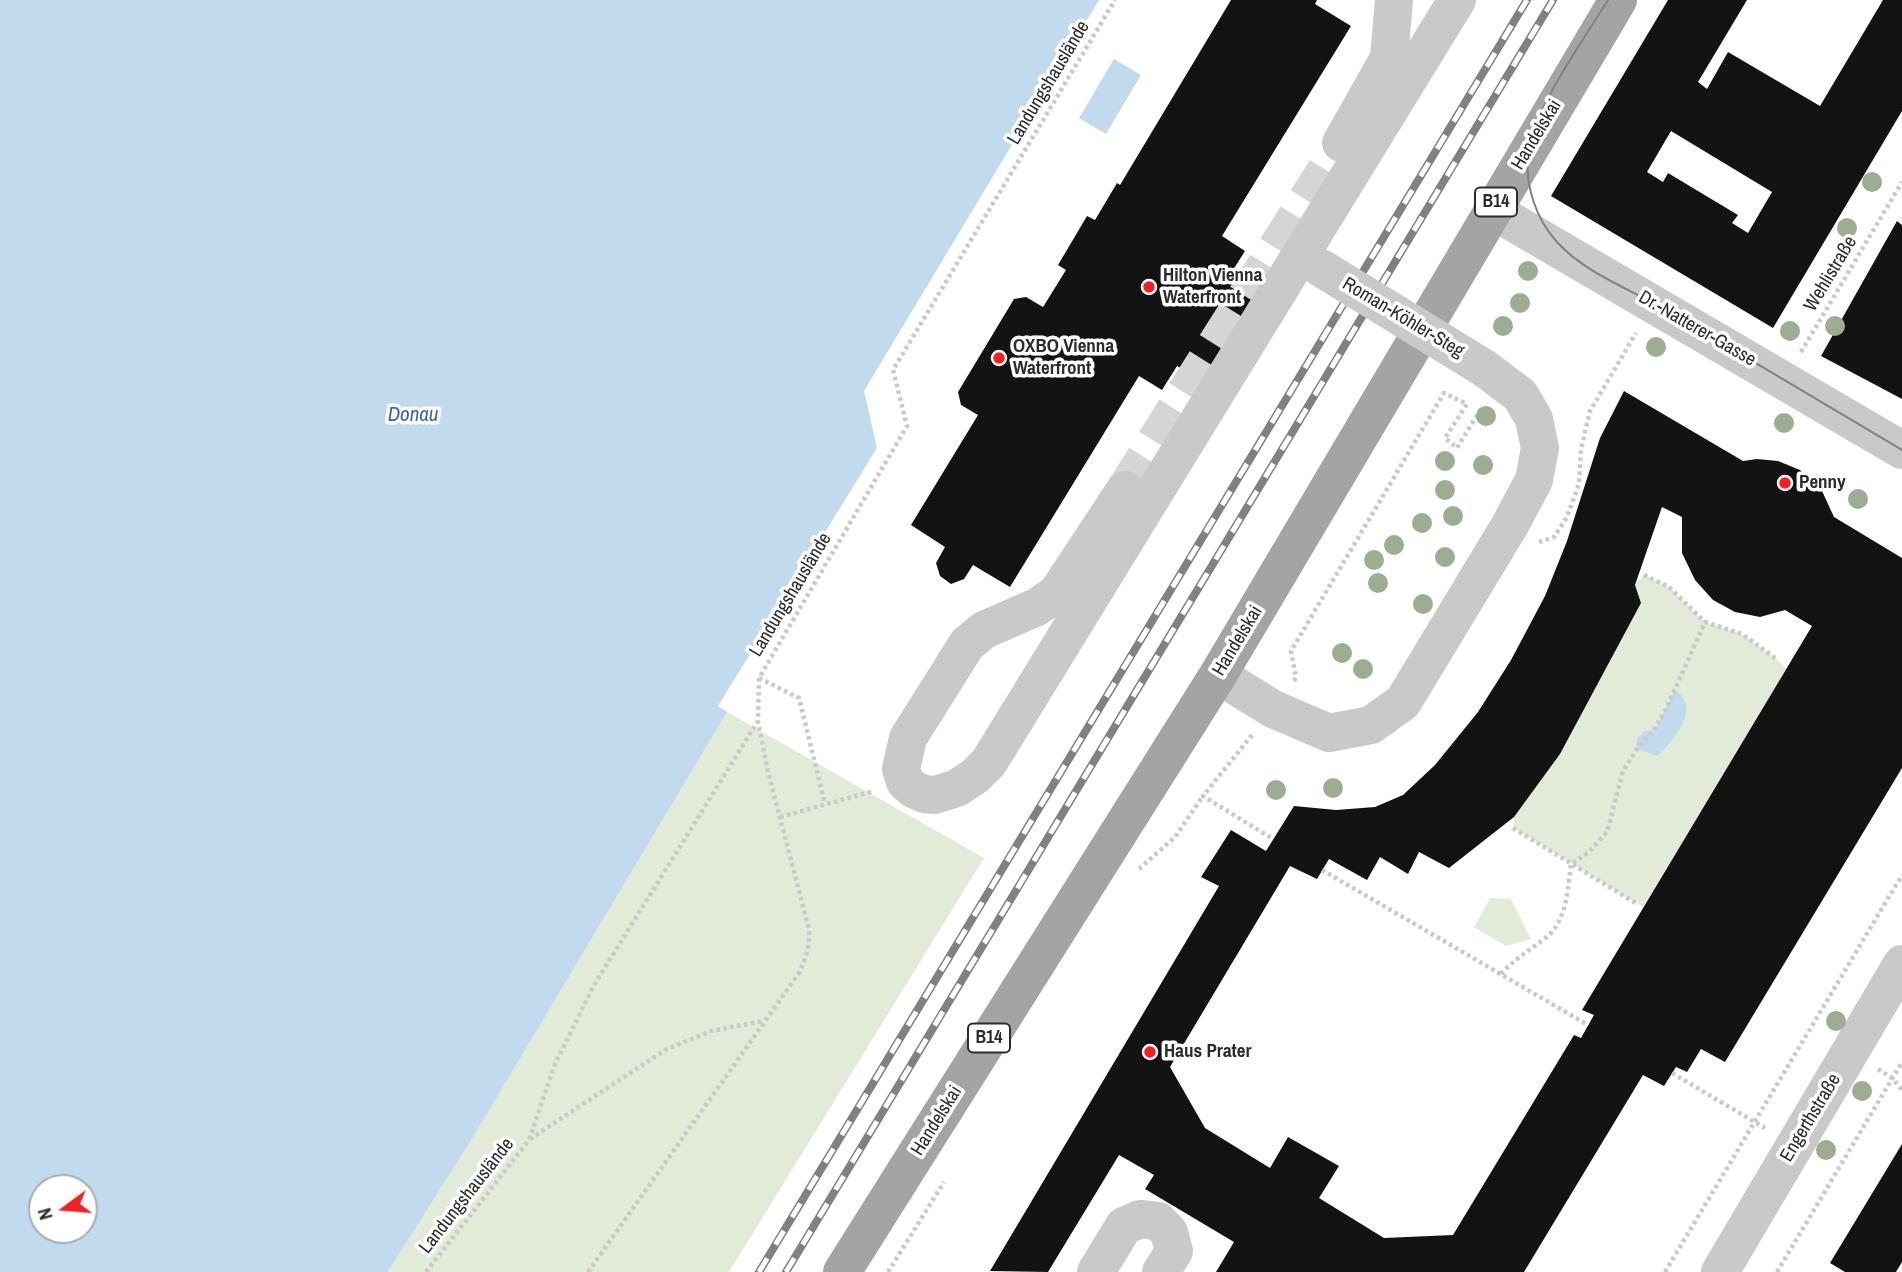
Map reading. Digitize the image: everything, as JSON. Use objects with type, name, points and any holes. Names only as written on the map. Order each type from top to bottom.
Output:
[{"type":"main road","name":"Handelskai","points":[[842,1272],[1218,675],[1618,0]]},
{"type":"street","points":[[1326,170],[1388,58],[1394,0]]},
{"type":"street","points":[[1135,498],[989,762],[957,789],[935,795],[924,794],[905,782],[901,769],[902,754],[908,738],[967,644],[984,630],[1037,607],[1057,593],[1135,498],[1311,261],[1457,0]]},
{"type":"street","name":"Dr.-Natterer-Gasse","points":[[1492,210],[1902,450]]},
{"type":"street","name":"Roman-Köhler-Steg","points":[[1218,675],[1273,709],[1329,733],[1371,725],[1403,702],[1510,525],[1534,480],[1540,448],[1534,419],[1520,395],[1492,374],[1311,261]]},
{"type":"street","name":"Engerthstraße","points":[[1720,1272],[1902,964]]},
{"type":"street","points":[[1096,1272],[1124,1226],[1140,1219],[1158,1220],[1169,1232],[1174,1251],[1161,1272]]},
{"type":"path","name":"Landungshauslände","points":[[426,1272],[529,1140],[555,1064],[594,985],[758,721],[759,678],[907,426],[893,370],[1115,0]]},
{"type":"path","name":"Wehlistraße","points":[[1784,380],[1902,182]]},
{"type":"path","points":[[1510,525],[1535,544],[1554,537],[1566,517],[1579,484],[1581,449],[1590,411],[1656,304]]},
{"type":"path","points":[[1132,875],[1175,837],[1203,796],[1296,678],[1291,651],[1444,393],[1466,404],[1445,438],[1457,447],[1492,374]]},
{"type":"path","points":[[1644,575],[1669,587],[1705,622],[1742,634],[1778,660]]},
{"type":"path","points":[[1501,974],[1511,962],[1551,933],[1567,902],[1572,864],[1589,852],[1607,832],[1623,771],[1637,749],[1654,730],[1666,709],[1705,622]]},
{"type":"path","points":[[759,678],[800,698],[825,804]]},
{"type":"path","points":[[588,1272],[799,973],[810,944],[810,929],[768,772],[758,721]]},
{"type":"path","points":[[780,817],[905,782]]},
{"type":"path","points":[[1203,796],[1273,839]]},
{"type":"path","points":[[1513,828],[1637,904]]},
{"type":"path","points":[[1322,870],[1588,1025]]},
{"type":"path","points":[[1665,1272],[1902,875]]},
{"type":"path","points":[[529,1140],[665,1050],[711,1031],[764,1021]]},
{"type":"path","points":[[1779,1271],[1902,1062]]},
{"type":"path","points":[[1672,1073],[1795,1145]]},
{"type":"path","points":[[888,1272],[946,1179]]},
{"type":"green space","points":[[1644,575],[1669,587],[1705,622],[1742,634],[1786,669],[1643,907],[1513,828],[1514,817],[1560,754],[1641,603],[1635,585]]},
{"type":"green space","points":[[727,712],[984,858],[729,1272],[388,1272],[478,1129]]},
{"type":"green space","points":[[1490,898],[1511,899],[1531,939],[1506,946],[1474,927]]},
{"type":"water","name":"Donau","points":[[0,0],[1099,0],[864,391],[877,448],[718,706],[727,712],[478,1129],[388,1272],[0,1272]]},
{"type":"water","points":[[1114,59],[1141,75],[1106,134],[1079,118]]},
{"type":"water","points":[[1675,690],[1686,706],[1686,715],[1678,733],[1658,756],[1637,749],[1637,739],[1644,731],[1655,730]]},
{"type":"building","name":"Hilton Vienna Waterfront","points":[[1231,0],[1317,0],[1315,4],[1351,26],[1222,236],[1245,251],[1228,278],[1257,296],[1204,382],[1177,366],[1162,390],[1139,376],[1010,587],[973,565],[964,579],[951,584],[940,576],[936,563],[945,547],[911,525],[978,415],[961,405],[958,392],[1014,299],[1026,297],[1043,307],[1066,270],[1058,265],[1087,216],[1095,220],[1117,183],[1120,185]]},
{"type":"building","points":[[1668,0],[1747,0],[1698,82],[1707,89],[1728,52],[1820,106],[1883,0],[1902,0],[1902,111],[1773,328],[1551,196]],"holes":[[[1671,131],[1772,192],[1748,233],[1732,223],[1738,215],[1668,173],[1663,182],[1647,172]]]},
{"type":"building","points":[[1897,221],[1902,225],[1902,399],[1821,356]]},
{"type":"building","points":[[1624,391],[1743,461],[1778,461],[1800,470],[1822,491],[1834,517],[1902,558],[1902,768],[1725,1062],[1701,1049],[1687,1072],[1676,1067],[1664,1086],[1643,1075],[1524,1272],[1216,1272],[1234,1242],[1145,1189],[1154,1175],[1119,1155],[1048,1272],[990,1271],[1219,886],[1201,877],[1231,830],[1266,851],[1294,806],[1336,810],[1375,807],[1403,795],[1435,765],[1478,712],[1511,660],[1545,596],[1567,541],[1600,438]],"holes":[[[1662,507],[1682,517],[1682,553],[1695,580],[1713,600],[1735,612],[1760,617],[1785,610],[1812,626],[1582,1010],[1594,1015],[1581,1038],[1574,1035],[1453,1235],[1384,1238],[1319,1198],[1339,1166],[1288,1137],[1270,1168],[1205,1128],[1170,1067],[1290,866],[1317,879],[1329,859],[1367,880],[1380,857],[1408,874],[1419,852],[1449,868],[1514,817],[1560,754],[1641,603],[1635,585]]]},
{"type":"building","points":[[1902,1144],[1902,1262],[1896,1272],[1845,1272],[1830,1263]]},
{"type":"tunnel","points":[[1125,490],[1326,170]]},
{"type":"tram line","points":[[1608,0],[1560,76],[1532,137],[1528,155],[1528,178],[1543,223],[1568,253],[1592,270],[1660,307],[1902,450]]},
{"type":"railway","points":[[759,1272],[1527,0]]},
{"type":"railway","points":[[786,1272],[1553,0]]},
{"type":"place","name":"Hilton Vienna Waterfront","points":[[1149,287]]},
{"type":"place","name":"OXBO Vienna Waterfront","points":[[999,358]]},
{"type":"place","name":"Penny","points":[[1785,483]]},
{"type":"place","name":"Haus Prater","points":[[1150,1052]]}]
